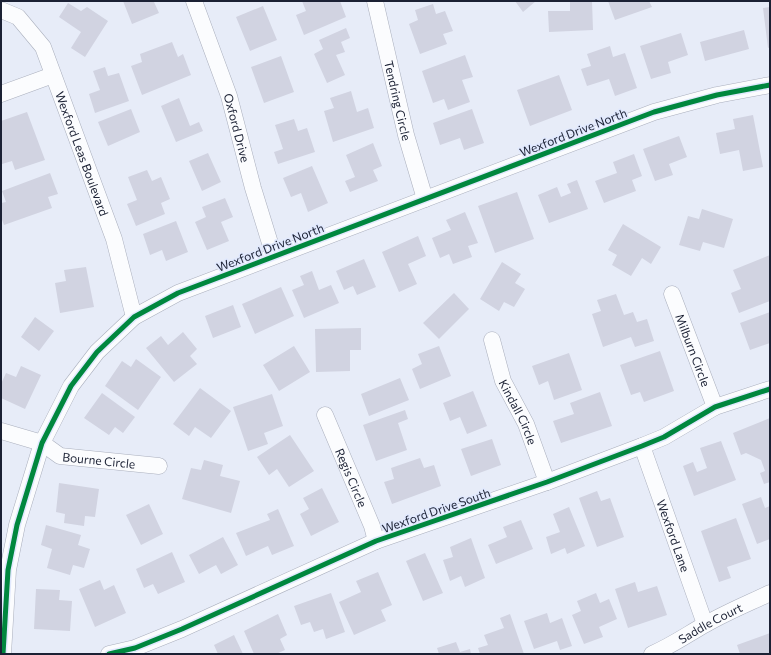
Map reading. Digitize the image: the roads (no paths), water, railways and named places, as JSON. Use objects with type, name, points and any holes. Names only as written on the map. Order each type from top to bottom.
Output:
[{"type":"street","name":"Oxford Drive","points":[[194,1],[229,96],[253,188],[274,256]]},
{"type":"street","name":"Tendring Circle","points":[[375,1],[406,136],[425,199]]},
{"type":"street","name":"Wexford Leas Boulevard","points":[[1,10],[18,17],[43,47],[114,239],[134,317]]},
{"type":"street","points":[[1,94],[53,76]]},
{"type":"street","name":"Wexford Drive North","points":[[3,654],[8,570],[17,525],[42,443],[71,386],[97,352],[134,317],[178,293],[654,112],[717,95],[770,85]]},
{"type":"street","name":"Milburn Circle","points":[[672,294],[714,407]]},
{"type":"street","name":"Kindall Circle","points":[[492,340],[503,381],[526,424],[547,482]]},
{"type":"street","name":"Wexford Drive South","points":[[109,654],[135,648],[182,630],[376,540],[547,482],[642,446],[664,437],[714,407],[770,389]]},
{"type":"street","name":"Regis Circle","points":[[325,415],[372,526],[376,540]]},
{"type":"street","points":[[1,432],[42,443]]},
{"type":"street","name":"Bourne Circle","points":[[42,443],[60,456],[159,466]]},
{"type":"street","name":"Wexford Lane","points":[[642,446],[705,624]]},
{"type":"street","name":"Saddle Court","points":[[652,654],[668,648],[705,624],[770,592]]}]
